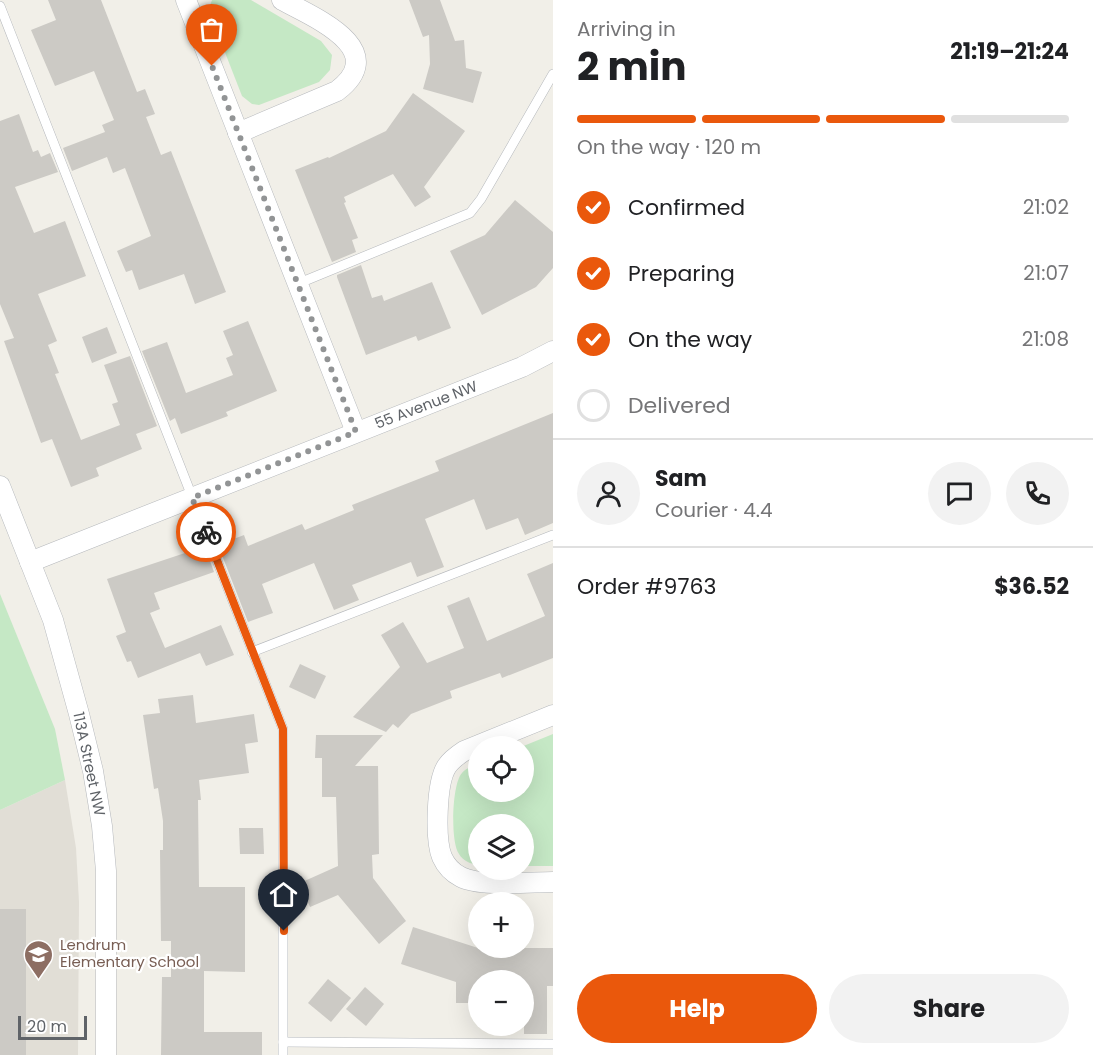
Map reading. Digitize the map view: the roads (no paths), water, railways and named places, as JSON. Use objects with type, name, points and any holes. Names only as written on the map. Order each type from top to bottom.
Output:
[{"type":"street","points":[[186,0],[356,432]]},
{"type":"street","points":[[238,133],[338,91],[351,80],[355,68],[356,56],[350,43],[337,30],[282,0]]},
{"type":"street","name":"55 Avenue NW","points":[[30,562],[522,366],[553,351]]},
{"type":"street","name":"113A Street NW","points":[[0,486],[53,620],[93,771],[102,826],[106,871],[106,1055]]},
{"type":"street","points":[[553,715],[464,751],[455,757],[447,766],[442,778],[439,816],[439,845],[443,858],[450,870],[462,878],[476,882],[553,882]]},
{"type":"lane","points":[[0,6],[283,729],[283,1055]]},
{"type":"lane","points":[[297,284],[470,213],[481,199],[553,74]]},
{"type":"lane","points":[[252,652],[553,535]]},
{"type":"lane","points":[[283,1042],[553,1044]]},
{"type":"place","name":"Lendrum Elementary School","points":[[39,980]]}]
